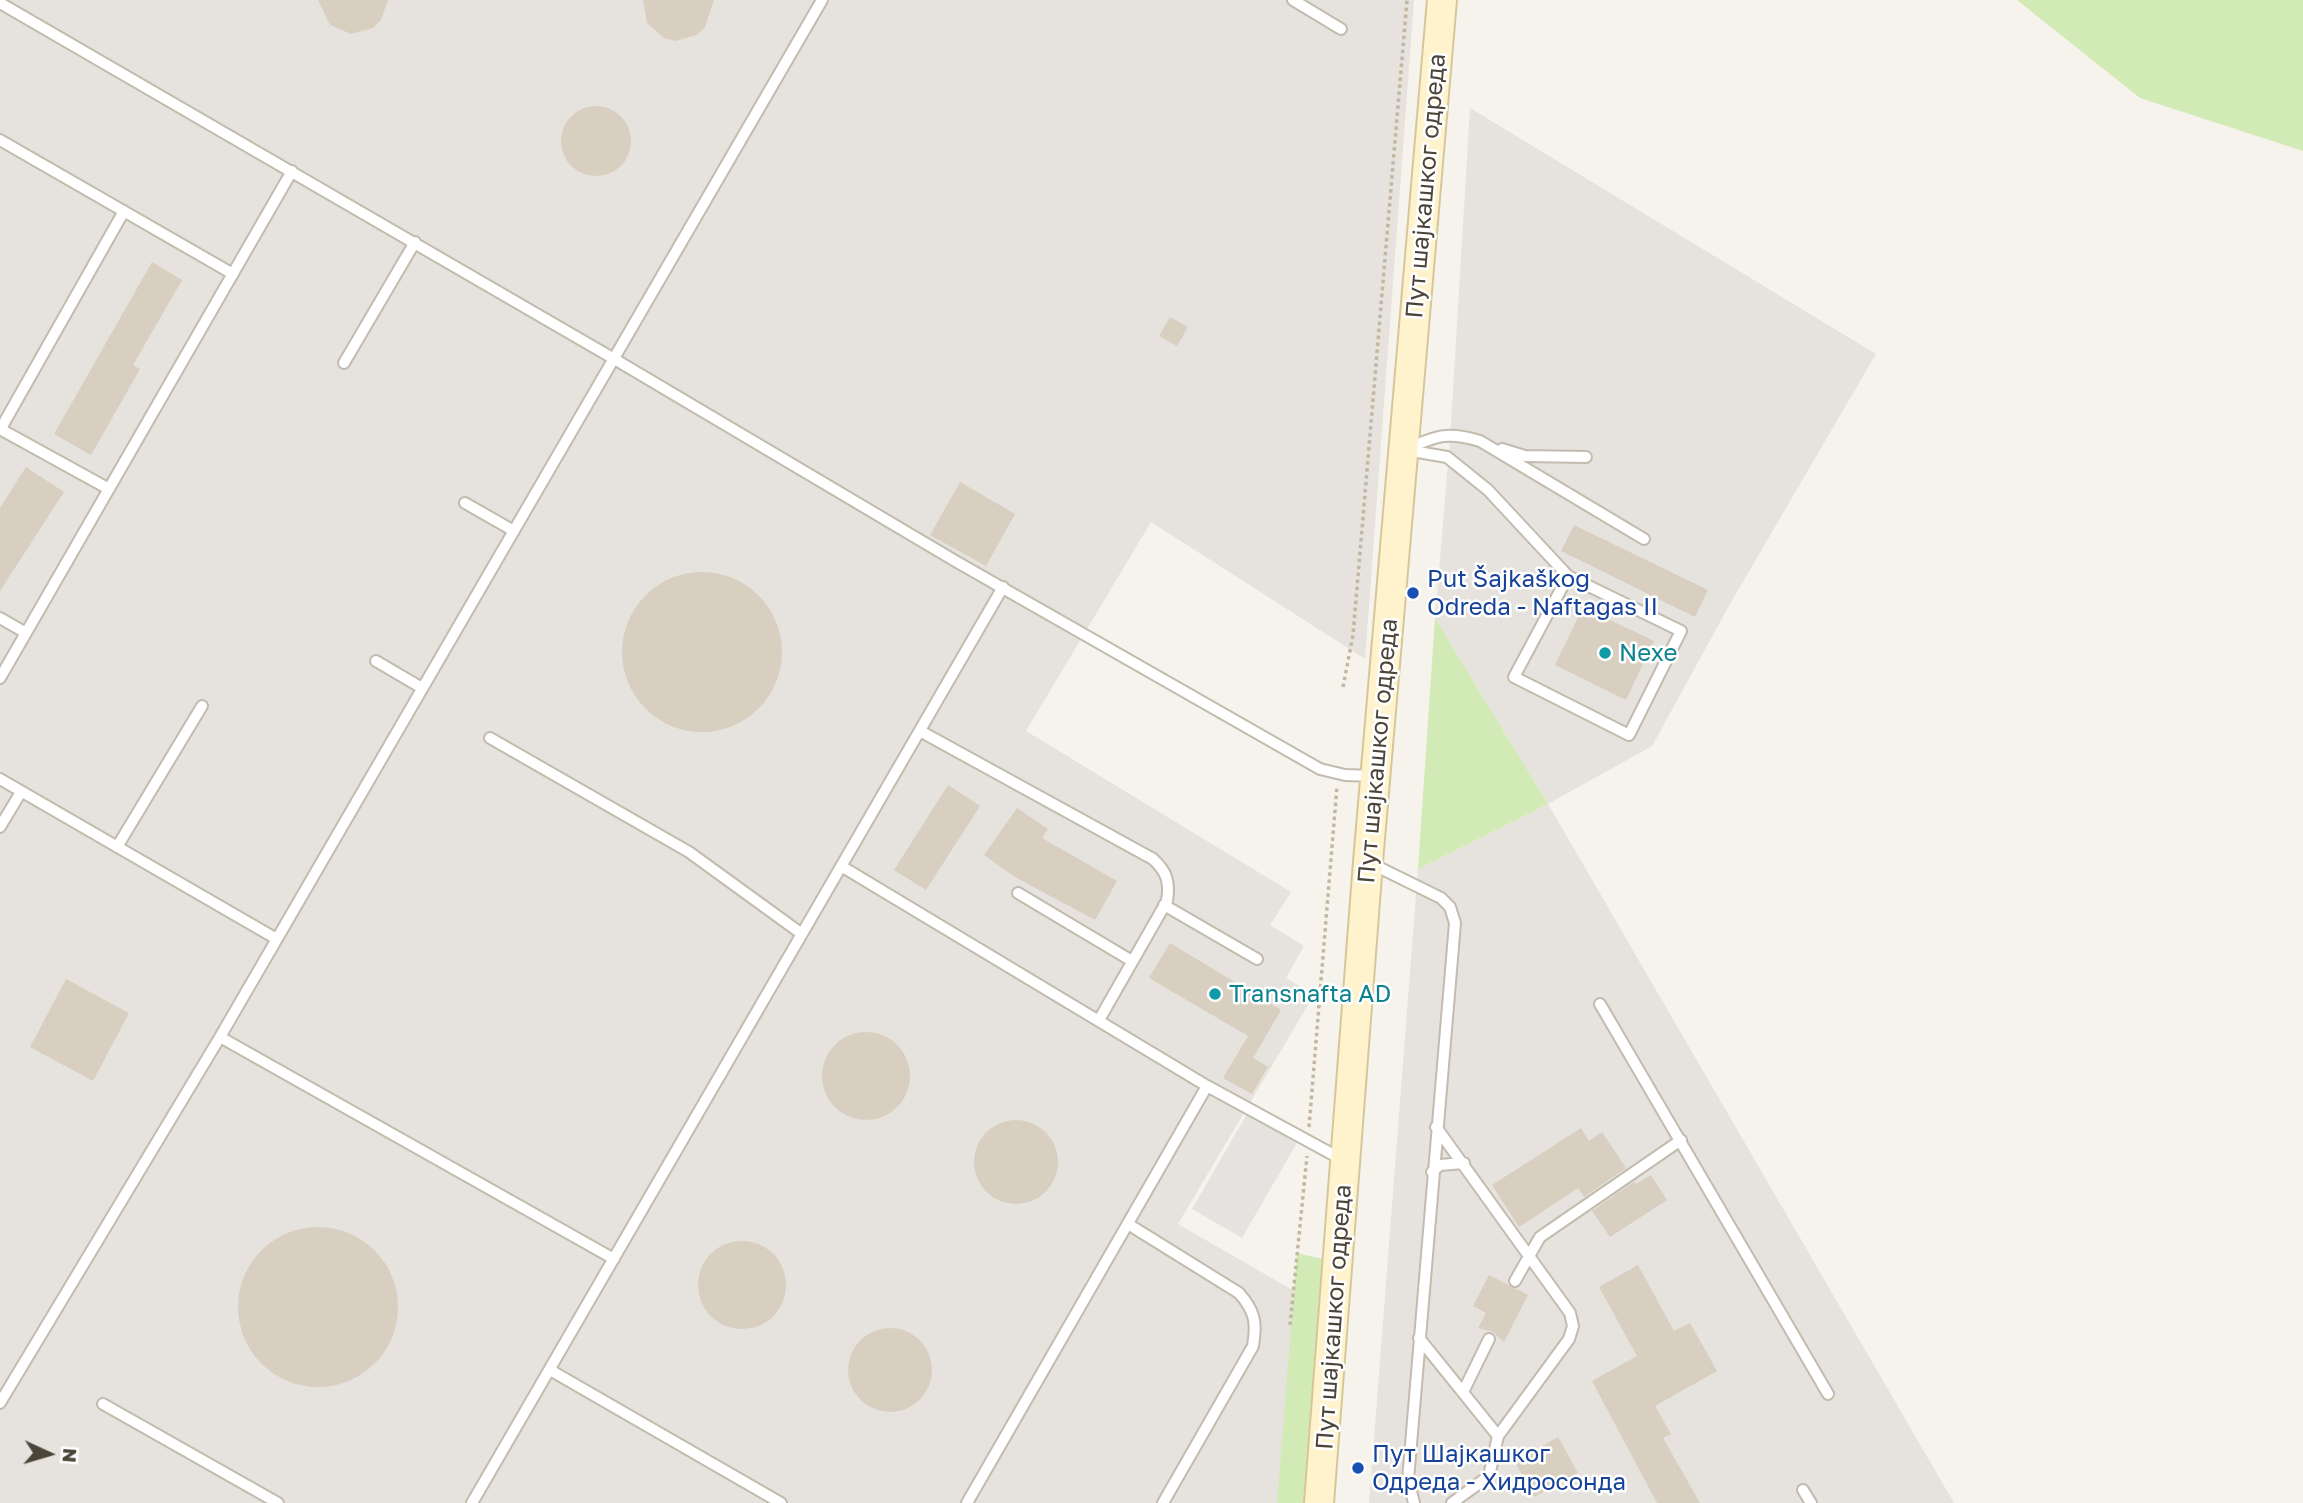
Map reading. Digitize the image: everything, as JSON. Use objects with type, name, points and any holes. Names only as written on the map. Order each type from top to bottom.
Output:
[{"type":"street","name":"Пут шајкашког одреда","points":[[1319,1503],[1375,775],[1442,0]]},
{"type":"lane","points":[[1,1397],[220,1037],[275,938],[615,360],[821,0]]},
{"type":"lane","points":[[1293,0],[1341,29]]},
{"type":"lane","points":[[0,1],[1003,587],[1320,769],[1375,775]]},
{"type":"lane","points":[[0,140],[233,274]]},
{"type":"lane","points":[[0,678],[292,171]]},
{"type":"lane","points":[[109,489],[0,430],[124,211]]},
{"type":"lane","points":[[344,363],[415,242]]},
{"type":"lane","points":[[1403,450],[1442,434],[1455,433],[1525,456],[1586,457]]},
{"type":"lane","points":[[1480,441],[1644,539]]},
{"type":"lane","points":[[1403,450],[1447,457],[1488,489],[1568,576],[1681,631],[1629,736],[1514,677],[1568,576]]},
{"type":"lane","points":[[465,503],[514,531]]},
{"type":"lane","points":[[472,1503],[1003,587]]},
{"type":"lane","points":[[0,618],[26,633]]},
{"type":"lane","points":[[376,661],[422,688]]},
{"type":"lane","points":[[117,847],[202,706]]},
{"type":"lane","points":[[920,731],[1153,859],[1164,869],[1170,885],[1164,905],[1099,1020]]},
{"type":"lane","points":[[490,738],[689,852],[802,934]]},
{"type":"lane","points":[[0,779],[275,938]]},
{"type":"lane","points":[[0,827],[21,792]]},
{"type":"lane","points":[[1368,862],[1441,898],[1450,907],[1455,923],[1408,1480],[1414,1503]]},
{"type":"lane","points":[[841,866],[1207,1086],[1346,1162]]},
{"type":"lane","points":[[1018,893],[1132,961]]},
{"type":"lane","points":[[1164,905],[1257,959]]},
{"type":"lane","points":[[1600,1004],[1828,1394]]},
{"type":"lane","points":[[220,1037],[614,1259]]},
{"type":"lane","points":[[967,1503],[1207,1086]]},
{"type":"lane","points":[[1436,1127],[1529,1253],[1570,1313],[1573,1326],[1569,1339],[1498,1436],[1489,1476],[1452,1503]]},
{"type":"lane","points":[[1515,1281],[1539,1237],[1681,1140]]},
{"type":"lane","points":[[1432,1172],[1440,1165],[1464,1163]]},
{"type":"lane","points":[[1128,1224],[1239,1293],[1252,1307],[1257,1325],[1254,1346],[1163,1503]]},
{"type":"lane","points":[[1419,1338],[1498,1436]]},
{"type":"lane","points":[[1463,1392],[1489,1339]]},
{"type":"lane","points":[[550,1370],[780,1503]]},
{"type":"lane","points":[[103,1404],[278,1503]]},
{"type":"lane","points":[[1803,1490],[1811,1503]]},
{"type":"path","points":[[1343,687],[1353,635],[1407,0]]},
{"type":"path","points":[[1290,1325],[1338,773]]},
{"type":"shaded area","points":[[0,0],[1414,0],[1365,659],[1151,522],[1026,731],[1291,892],[1270,925],[1304,946],[1286,978],[1314,995],[1178,1224],[1296,1292],[1277,1503],[0,1503]]},
{"type":"shaded area","points":[[1470,108],[1876,354],[1730,604],[1652,746],[1548,804],[1435,618],[1450,440]]},
{"type":"shaded area","points":[[1548,804],[1954,1503],[1369,1503],[1418,869]]},
{"type":"shaded area","points":[[1247,1114],[1297,1143],[1242,1238],[1192,1209]]},
{"type":"green space","points":[[2017,0],[2303,0],[2303,151],[2140,98]]},
{"type":"green space","points":[[1435,618],[1548,804],[1418,869]]},
{"type":"green space","points":[[1297,1253],[1331,1261],[1309,1503],[1277,1503]]},
{"type":"building","points":[[318,0],[388,0],[381,20],[373,28],[351,34],[330,25]]},
{"type":"building","points":[[643,0],[714,0],[705,27],[697,35],[675,41],[664,38],[647,23]]},
{"type":"building","points":[[596,106],[615,112],[625,122],[631,141],[625,160],[615,170],[596,176],[577,170],[567,160],[561,141],[567,122],[577,112]]},
{"type":"building","points":[[152,262],[182,280],[133,365],[140,369],[91,455],[54,434]]},
{"type":"building","points":[[1170,317],[1188,327],[1177,346],[1159,336]]},
{"type":"building","points":[[26,467],[64,492],[0,591],[0,508]]},
{"type":"building","points":[[960,482],[1015,514],[986,566],[930,535]]},
{"type":"building","points":[[1574,525],[1708,590],[1695,617],[1561,551]]},
{"type":"building","points":[[702,572],[733,578],[759,595],[776,621],[782,652],[776,683],[759,709],[733,726],[702,732],[671,726],[645,709],[628,683],[622,652],[628,621],[645,595],[671,578]]},
{"type":"building","name":"Nexe","points":[[1583,607],[1654,641],[1626,700],[1555,665]]},
{"type":"building","points":[[948,785],[980,806],[926,890],[894,870]]},
{"type":"building","points":[[1017,808],[1048,829],[1042,838],[1117,881],[1095,920],[1015,877],[984,855]]},
{"type":"building","name":"Transnafta AD","points":[[1170,943],[1281,1010],[1253,1058],[1268,1067],[1252,1094],[1223,1078],[1248,1036],[1149,978]]},
{"type":"building","points":[[66,979],[129,1013],[93,1081],[30,1047]]},
{"type":"building","points":[[866,1032],[883,1036],[897,1045],[906,1059],[910,1076],[906,1093],[897,1107],[883,1116],[866,1120],[849,1116],[835,1107],[826,1093],[822,1076],[826,1059],[835,1045],[849,1036]]},
{"type":"building","points":[[1016,1120],[1039,1127],[1051,1139],[1058,1162],[1051,1185],[1039,1197],[1016,1204],[993,1197],[981,1185],[974,1162],[981,1139],[993,1127]]},
{"type":"building","points":[[1581,1128],[1589,1141],[1602,1132],[1626,1168],[1584,1197],[1578,1188],[1519,1227],[1492,1185]]},
{"type":"building","points":[[1651,1175],[1667,1200],[1610,1237],[1592,1211],[1635,1181],[1636,1184]]},
{"type":"building","points":[[318,1227],[349,1233],[375,1250],[392,1276],[398,1307],[392,1338],[375,1364],[349,1381],[318,1387],[287,1381],[261,1364],[244,1338],[238,1307],[244,1276],[261,1250],[287,1233]]},
{"type":"building","points":[[742,1241],[767,1248],[779,1260],[786,1285],[779,1310],[767,1322],[742,1329],[717,1322],[705,1310],[698,1285],[705,1260],[717,1248]]},
{"type":"building","points":[[1638,1265],[1674,1331],[1690,1323],[1717,1371],[1655,1406],[1671,1434],[1663,1438],[1700,1503],[1657,1503],[1592,1381],[1637,1356],[1599,1287]]},
{"type":"building","points":[[1489,1275],[1528,1295],[1504,1342],[1493,1332],[1478,1328],[1486,1313],[1473,1306]]},
{"type":"building","points":[[882,1328],[898,1328],[914,1335],[925,1346],[932,1362],[929,1386],[920,1400],[898,1412],[882,1412],[866,1405],[855,1394],[848,1378],[848,1362],[855,1346],[866,1335]]},
{"type":"building","points":[[1558,1437],[1578,1473],[1534,1497],[1515,1462]]},
{"type":"place","name":"Put Šajkaškog Odreda - Naftagas II","points":[[1413,593]]},
{"type":"place","name":"Nexe","points":[[1605,653]]},
{"type":"place","name":"Transnafta AD","points":[[1215,994]]},
{"type":"place","name":"Пут Шајкашког Одреда - Хидросонда","points":[[1358,1468]]}]
